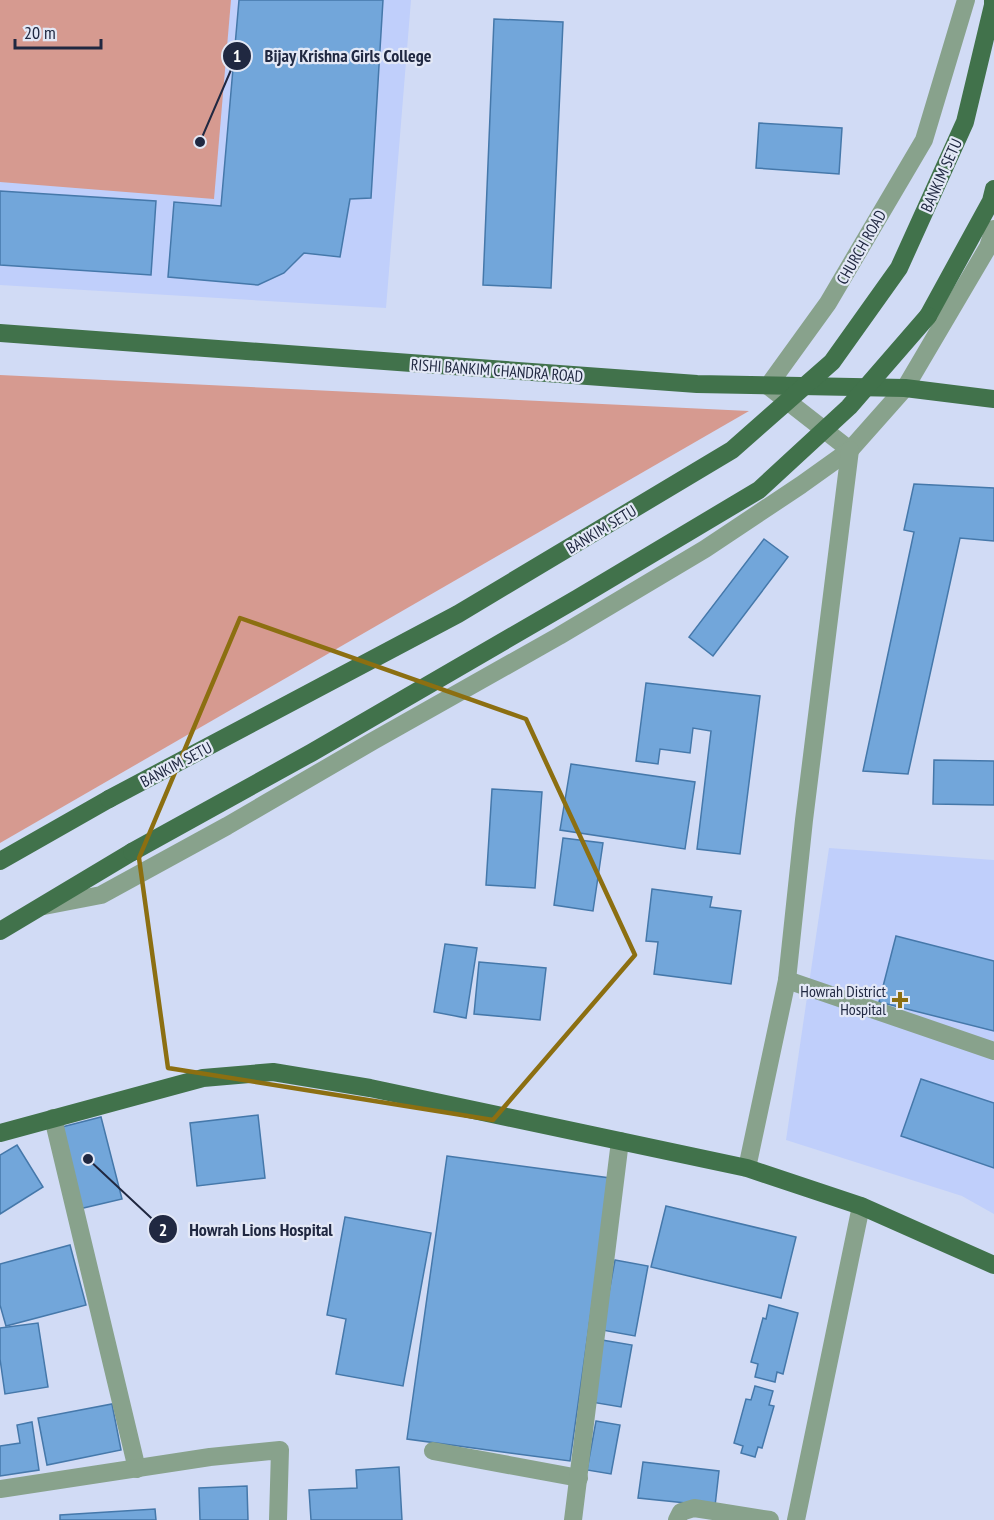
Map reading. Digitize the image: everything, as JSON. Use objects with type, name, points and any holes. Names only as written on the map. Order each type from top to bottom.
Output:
[{"type":"main road","name":"BANKIM SETU","points":[[0,861],[109,799],[458,614],[732,450],[832,362],[899,268],[965,122],[993,0]]},
{"type":"main road","points":[[0,931],[132,852],[310,753],[578,598],[759,490],[849,407],[928,315],[991,201],[994,189]]},
{"type":"main road","name":"RISHI BANKIM CHANDRA ROAD","points":[[0,333],[697,384],[905,388],[994,399]]},
{"type":"main road","points":[[0,1133],[203,1078],[273,1072],[370,1088],[747,1168],[861,1206],[994,1265]]},
{"type":"street","name":"CHURCH ROAD","points":[[768,386],[828,303],[924,140],[966,0]]},
{"type":"street","points":[[42,906],[101,895],[227,826],[559,636],[666,572],[724,536],[850,450],[905,388],[988,247],[994,229]]},
{"type":"street","points":[[768,386],[850,450]]},
{"type":"street","points":[[747,1168],[787,980],[804,820],[850,450]]},
{"type":"street","points":[[787,980],[994,1051]]},
{"type":"street","points":[[53,1118],[137,1469]]},
{"type":"street","points":[[573,1520],[620,1141]]},
{"type":"street","points":[[796,1520],[861,1206]]},
{"type":"street","points":[[0,1489],[210,1457],[280,1450],[279,1520]]},
{"type":"street","points":[[433,1451],[579,1478]]},
{"type":"street","points":[[677,1520],[681,1512],[694,1508],[770,1520]]},
{"type":"highlighted area","points":[[240,618],[526,719],[635,955],[493,1120],[168,1068],[139,858]]},
{"type":"shaded area","points":[[0,0],[411,0],[386,308],[0,285]]},
{"type":"shaded area","points":[[0,0],[231,0],[214,199],[0,182]]},
{"type":"shaded area","points":[[0,375],[749,411],[0,843]]},
{"type":"shaded area","name":"Howrah District Hospital","points":[[829,848],[994,860],[994,1214],[962,1196],[786,1140]]},
{"type":"building","points":[[239,0],[383,0],[371,198],[350,199],[340,257],[304,253],[284,273],[258,285],[168,277],[174,202],[221,206]]},
{"type":"building","points":[[494,19],[563,22],[551,288],[483,285]]},
{"type":"building","points":[[759,123],[842,128],[839,174],[756,168]]},
{"type":"building","points":[[0,191],[156,201],[151,275],[0,265]]},
{"type":"building","points":[[914,484],[994,488],[994,541],[960,538],[908,774],[863,771],[914,532],[904,530]]},
{"type":"building","points":[[764,539],[788,557],[713,656],[689,637]]},
{"type":"building","points":[[646,683],[760,696],[740,854],[697,849],[711,731],[693,728],[690,753],[660,749],[658,764],[636,761]]},
{"type":"building","points":[[934,760],[994,761],[994,805],[933,804]]},
{"type":"building","points":[[571,764],[695,782],[685,849],[560,830]]},
{"type":"building","points":[[492,789],[542,792],[535,888],[486,885]]},
{"type":"building","points":[[563,838],[603,843],[593,911],[554,905]]},
{"type":"building","points":[[652,889],[712,897],[710,907],[741,911],[731,984],[654,974],[658,942],[646,941]]},
{"type":"building","points":[[896,936],[994,961],[994,1031],[879,1002]]},
{"type":"building","points":[[445,944],[477,948],[466,1018],[434,1012]]},
{"type":"building","points":[[479,962],[546,968],[540,1020],[474,1014]]},
{"type":"building","points":[[921,1079],[994,1103],[994,1168],[901,1136]]},
{"type":"building","points":[[258,1115],[265,1178],[197,1186],[190,1123]]},
{"type":"building","points":[[101,1117],[122,1199],[79,1209],[58,1128]]},
{"type":"building","points":[[17,1145],[43,1187],[0,1214],[0,1155]]},
{"type":"building","points":[[447,1156],[610,1178],[570,1461],[407,1439]]},
{"type":"building","points":[[666,1206],[796,1237],[781,1298],[651,1267]]},
{"type":"building","points":[[345,1217],[431,1233],[403,1386],[336,1374],[346,1319],[327,1315]]},
{"type":"building","points":[[70,1245],[86,1305],[6,1326],[0,1305],[0,1264]]},
{"type":"building","points":[[615,1260],[648,1266],[635,1336],[602,1330]]},
{"type":"building","points":[[769,1305],[798,1313],[783,1374],[777,1372],[775,1382],[755,1377],[758,1364],[751,1362],[763,1318],[766,1319]]},
{"type":"building","points":[[38,1323],[48,1387],[5,1394],[0,1359],[0,1328]]},
{"type":"building","points":[[602,1340],[632,1345],[621,1407],[591,1402]]},
{"type":"building","points":[[755,1386],[773,1391],[769,1405],[774,1406],[762,1448],[758,1447],[755,1457],[741,1453],[743,1446],[734,1443],[746,1399],[751,1400]]},
{"type":"building","points":[[112,1404],[121,1450],[47,1465],[38,1418]]},
{"type":"building","points":[[596,1421],[620,1425],[611,1474],[587,1470]]},
{"type":"building","points":[[32,1422],[39,1470],[0,1476],[0,1446],[20,1443],[17,1425]]},
{"type":"building","points":[[643,1462],[719,1471],[715,1506],[638,1498]]},
{"type":"building","points":[[399,1467],[402,1520],[311,1520],[309,1490],[357,1488],[356,1470]]},
{"type":"building","points":[[247,1486],[248,1520],[200,1520],[199,1488]]},
{"type":"building","points":[[155,1509],[156,1520],[60,1520],[60,1515]]},
{"type":"place","name":"Bijay Krishna Girls College","points":[[200,142]]},
{"type":"place","name":"Howrah District Hospital","points":[[900,1000]]},
{"type":"place","name":"Howrah Lions Hospital","points":[[88,1159]]}]
